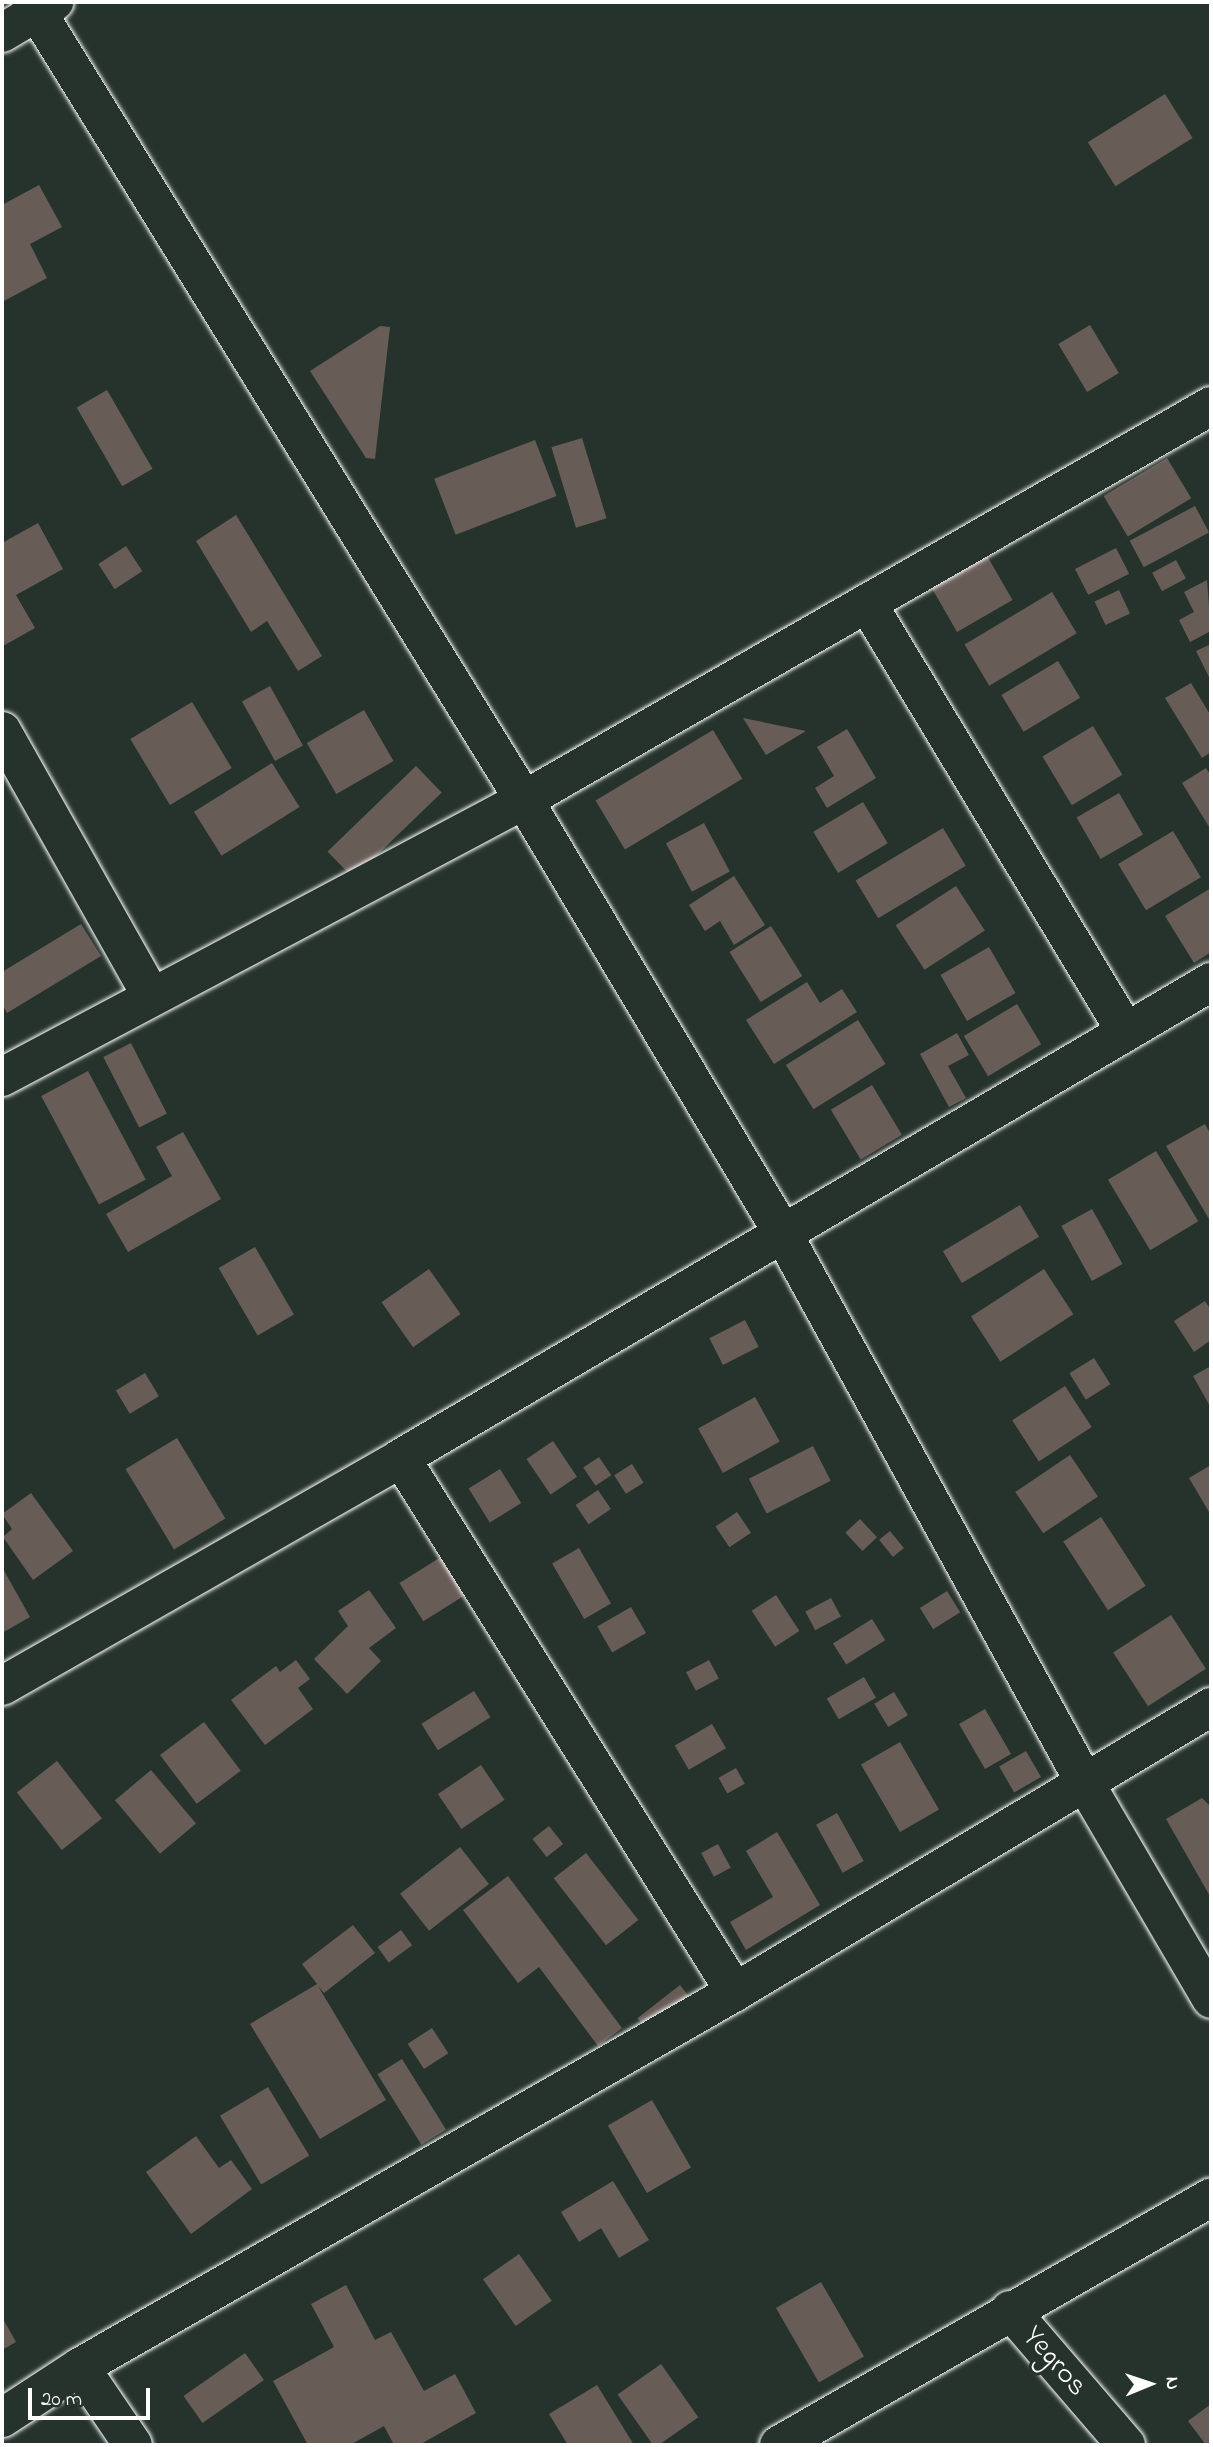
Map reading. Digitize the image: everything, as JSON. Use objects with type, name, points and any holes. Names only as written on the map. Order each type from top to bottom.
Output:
[{"type":"street","points":[[2,33],[41,5],[524,800],[782,1232],[1084,1783],[1211,1999]]},
{"type":"street","points":[[2,1077],[524,800],[1211,406]]},
{"type":"street","points":[[867,603],[1126,1032]]},
{"type":"street","points":[[2,731],[152,997]]},
{"type":"street","points":[[2,1686],[401,1458],[1211,982]]},
{"type":"street","points":[[401,1458],[735,1992]]},
{"type":"street","points":[[2,2418],[80,2367],[735,1992],[1211,1707]]},
{"type":"street","points":[[779,2445],[1010,2310],[1211,2198]]},
{"type":"street","name":"Yegros","points":[[1010,2310],[1126,2445]]},
{"type":"street","points":[[80,2367],[133,2445]]},
{"type":"building","points":[[1165,94],[1193,138],[1115,186],[1088,142]]},
{"type":"building","points":[[39,185],[62,227],[30,244],[47,278],[2,302],[2,205]]},
{"type":"building","points":[[1090,325],[1119,373],[1087,392],[1058,344]]},
{"type":"building","points":[[380,326],[390,327],[375,459],[366,458],[310,371]]},
{"type":"building","points":[[107,390],[153,469],[122,486],[77,407]]},
{"type":"building","points":[[582,438],[607,518],[576,528],[551,447]]},
{"type":"building","points":[[535,440],[557,496],[456,535],[434,479]]},
{"type":"building","points":[[1167,458],[1191,498],[1128,536],[1104,496]]},
{"type":"building","points":[[1195,506],[1209,532],[1144,567],[1130,541]]},
{"type":"building","points":[[236,515],[322,656],[298,671],[267,621],[251,632],[196,541]]},
{"type":"building","points":[[38,523],[63,569],[16,595],[35,628],[3,646],[2,543]]},
{"type":"building","points":[[126,546],[142,571],[115,589],[98,564]]},
{"type":"building","points":[[1116,548],[1129,574],[1088,595],[1075,569]]},
{"type":"building","points":[[986,554],[1012,600],[957,632],[931,586]]},
{"type":"building","points":[[1176,560],[1186,579],[1162,591],[1152,573]]},
{"type":"building","points":[[1207,580],[1211,631],[1190,642],[1179,620],[1194,612],[1184,592]]},
{"type":"building","points":[[1119,590],[1130,614],[1106,625],[1095,601]]},
{"type":"building","points":[[1052,592],[1077,633],[989,686],[965,645]]},
{"type":"building","points":[[1211,644],[1211,681],[1196,651]]},
{"type":"building","points":[[1058,661],[1080,698],[1024,732],[1001,695]]},
{"type":"building","points":[[1191,683],[1211,716],[1211,752],[1202,758],[1165,698]]},
{"type":"building","points":[[270,686],[303,745],[275,761],[242,702]]},
{"type":"building","points":[[192,702],[232,768],[170,805],[130,739]]},
{"type":"building","points":[[364,710],[394,761],[336,794],[307,743]]},
{"type":"building","points":[[743,718],[806,731],[766,755]]},
{"type":"building","points":[[1093,726],[1122,775],[1072,805],[1042,756]]},
{"type":"building","points":[[847,729],[876,778],[827,808],[815,788],[834,776],[817,747]]},
{"type":"building","points":[[713,730],[742,779],[625,849],[596,801]]},
{"type":"building","points":[[272,763],[300,807],[222,856],[194,812]]},
{"type":"building","points":[[416,766],[442,793],[353,878],[328,851]]},
{"type":"building","points":[[1206,768],[1211,776],[1211,830],[1182,783]]},
{"type":"building","points":[[1119,793],[1143,835],[1101,859],[1077,818]]},
{"type":"building","points":[[863,802],[888,843],[838,873],[813,832]]},
{"type":"building","points":[[704,823],[730,872],[692,892],[666,843]]},
{"type":"building","points":[[943,828],[966,866],[878,918],[856,881]]},
{"type":"building","points":[[1173,831],[1201,877],[1146,910],[1118,864]]},
{"type":"building","points":[[734,876],[765,925],[734,945],[720,921],[705,931],[689,905]]},
{"type":"building","points":[[956,886],[985,930],[924,970],[896,925]]},
{"type":"building","points":[[1211,888],[1211,952],[1194,963],[1165,916]]},
{"type":"building","points":[[81,924],[101,956],[7,1013],[2,1004],[2,972]]},
{"type":"building","points":[[771,926],[802,976],[761,1002],[729,952]]},
{"type":"building","points":[[989,947],[1015,993],[967,1021],[941,975]]},
{"type":"building","points":[[807,982],[820,1003],[842,989],[857,1012],[774,1064],[746,1020]]},
{"type":"building","points":[[1017,1004],[1041,1044],[988,1076],[964,1036]]},
{"type":"building","points":[[858,1020],[886,1064],[813,1109],[786,1065]]},
{"type":"building","points":[[957,1033],[969,1055],[948,1066],[966,1098],[949,1107],[920,1054]]},
{"type":"building","points":[[131,1043],[167,1113],[139,1127],[103,1057]]},
{"type":"building","points":[[88,1071],[146,1180],[99,1204],[41,1096]]},
{"type":"building","points":[[872,1085],[902,1135],[861,1159],[831,1110]]},
{"type":"building","points":[[1205,1124],[1211,1135],[1209,1219],[1166,1146]]},
{"type":"building","points":[[183,1132],[221,1199],[128,1252],[106,1214],[172,1176],[156,1147]]},
{"type":"building","points":[[1156,1151],[1198,1221],[1150,1250],[1108,1180]]},
{"type":"building","points":[[1020,1205],[1039,1237],[962,1283],[943,1251]]},
{"type":"building","points":[[1092,1209],[1123,1264],[1092,1281],[1061,1226]]},
{"type":"building","points":[[255,1247],[294,1315],[258,1336],[219,1268]]},
{"type":"building","points":[[429,1269],[461,1314],[413,1347],[381,1302]]},
{"type":"building","points":[[1044,1269],[1073,1314],[1000,1362],[971,1316]]},
{"type":"building","points":[[1205,1301],[1211,1310],[1211,1340],[1194,1352],[1174,1321]]},
{"type":"building","points":[[745,1320],[759,1347],[723,1365],[709,1338]]},
{"type":"building","points":[[1094,1358],[1110,1384],[1086,1400],[1069,1373]]},
{"type":"building","points":[[1211,1366],[1211,1408],[1193,1376]]},
{"type":"building","points":[[145,1373],[159,1396],[130,1414],[116,1391]]},
{"type":"building","points":[[1065,1386],[1092,1427],[1039,1461],[1012,1420]]},
{"type":"building","points":[[755,1397],[780,1442],[723,1473],[698,1429]]},
{"type":"building","points":[[177,1438],[225,1519],[174,1549],[126,1469]]},
{"type":"building","points":[[553,1441],[577,1477],[551,1495],[526,1459]]},
{"type":"building","points":[[813,1446],[831,1481],[767,1513],[749,1479]]},
{"type":"building","points":[[1070,1455],[1098,1496],[1043,1533],[1015,1492]]},
{"type":"building","points":[[599,1457],[611,1475],[596,1486],[583,1468]]},
{"type":"building","points":[[632,1464],[644,1483],[626,1494],[614,1475]]},
{"type":"building","points":[[1211,1465],[1211,1511],[1209,1512],[1189,1478]]},
{"type":"building","points":[[500,1469],[521,1503],[490,1523],[469,1489]]},
{"type":"building","points":[[598,1490],[611,1509],[588,1524],[576,1505]]},
{"type":"building","points":[[31,1493],[73,1551],[33,1580],[3,1537],[12,1529],[2,1514]]},
{"type":"building","points":[[737,1512],[751,1533],[729,1547],[715,1527]]},
{"type":"building","points":[[1101,1517],[1146,1586],[1108,1610],[1063,1542]]},
{"type":"building","points":[[860,1519],[877,1537],[862,1551],[845,1533]]},
{"type":"building","points":[[890,1531],[904,1548],[893,1557],[879,1540]]},
{"type":"building","points":[[579,1548],[611,1603],[584,1619],[552,1564]]},
{"type":"building","points":[[441,1557],[465,1595],[423,1621],[399,1583]]},
{"type":"building","points":[[2,1567],[30,1617],[2,1633]]},
{"type":"building","points":[[369,1590],[396,1628],[369,1648],[381,1661],[347,1694],[314,1659],[348,1626],[338,1611]]},
{"type":"building","points":[[947,1591],[960,1612],[933,1629],[920,1608]]},
{"type":"building","points":[[776,1595],[799,1631],[775,1647],[752,1611]]},
{"type":"building","points":[[831,1598],[841,1617],[815,1630],[805,1612]]},
{"type":"building","points":[[631,1607],[646,1633],[612,1652],[597,1626]]},
{"type":"building","points":[[1171,1615],[1206,1669],[1148,1706],[1113,1653]]},
{"type":"building","points":[[872,1619],[885,1640],[846,1665],[833,1643]]},
{"type":"building","points":[[296,1660],[310,1679],[298,1688],[313,1709],[265,1745],[231,1700],[276,1666],[280,1672]]},
{"type":"building","points":[[709,1660],[719,1679],[696,1691],[686,1672]]},
{"type":"building","points":[[864,1677],[876,1698],[839,1719],[827,1698]]},
{"type":"building","points":[[474,1691],[490,1717],[438,1750],[421,1724]]},
{"type":"building","points":[[894,1692],[908,1715],[888,1727],[874,1704]]},
{"type":"building","points":[[985,1709],[1011,1754],[985,1769],[959,1724]]},
{"type":"building","points":[[204,1722],[241,1771],[197,1804],[160,1755]]},
{"type":"building","points":[[712,1724],[726,1748],[689,1770],[675,1746]]},
{"type":"building","points":[[900,1742],[939,1810],[900,1832],[861,1764]]},
{"type":"building","points":[[1026,1751],[1041,1777],[1014,1792],[999,1766]]},
{"type":"building","points":[[57,1761],[102,1819],[62,1850],[17,1792]]},
{"type":"building","points":[[481,1765],[504,1800],[461,1829],[438,1794]]},
{"type":"building","points":[[736,1768],[745,1784],[727,1793],[719,1778]]},
{"type":"building","points":[[151,1770],[196,1824],[160,1854],[115,1800]]},
{"type":"building","points":[[1202,1798],[1211,1807],[1211,1898],[1166,1819]]},
{"type":"building","points":[[837,1813],[864,1861],[843,1873],[816,1825]]},
{"type":"building","points":[[549,1826],[563,1844],[547,1857],[532,1839]]},
{"type":"building","points":[[777,1832],[820,1905],[746,1950],[730,1922],[773,1897],[746,1851]]},
{"type":"building","points":[[718,1844],[731,1868],[714,1877],[701,1853]]},
{"type":"building","points":[[460,1847],[489,1884],[429,1931],[400,1894]]},
{"type":"building","points":[[586,1853],[638,1920],[606,1945],[554,1878]]},
{"type":"building","points":[[508,1876],[622,2028],[598,2046],[539,1967],[518,1983],[463,1910]]},
{"type":"building","points":[[353,1925],[375,1953],[324,1993],[318,1986],[386,2100],[320,2139],[250,2024],[317,1984],[302,1964]]},
{"type":"building","points":[[401,1930],[412,1945],[389,1962],[378,1947]]},
{"type":"building","points":[[680,1985],[691,1999],[649,2032],[637,2018]]},
{"type":"building","points":[[432,2028],[448,2053],[424,2069],[408,2044]]},
{"type":"building","points":[[402,2059],[446,2129],[421,2145],[377,2074]]},
{"type":"building","points":[[268,2087],[309,2156],[261,2184],[220,2116]]},
{"type":"building","points":[[652,2100],[691,2168],[647,2193],[608,2126]]},
{"type":"building","points":[[196,2136],[219,2168],[231,2160],[252,2189],[191,2234],[146,2172]]},
{"type":"building","points":[[613,2181],[649,2240],[619,2258],[601,2228],[579,2242],[561,2212]]},
{"type":"building","points":[[519,2254],[552,2301],[516,2326],[483,2279]]},
{"type":"building","points":[[821,2282],[864,2356],[819,2382],[776,2308]]},
{"type":"building","points":[[346,2285],[375,2340],[391,2332],[424,2391],[455,2374],[476,2413],[419,2445],[394,2445],[384,2426],[350,2445],[308,2445],[273,2381],[334,2347],[311,2304]]},
{"type":"building","points":[[2,2317],[16,2342],[2,2350]]},
{"type":"building","points":[[245,2353],[264,2380],[202,2423],[184,2396]]},
{"type":"building","points":[[661,2364],[698,2417],[659,2445],[653,2445],[618,2394]]},
{"type":"building","points":[[597,2385],[634,2445],[568,2445],[549,2414]]},
{"type":"building","points":[[1211,2404],[1211,2445],[1206,2445],[1188,2421]]}]
